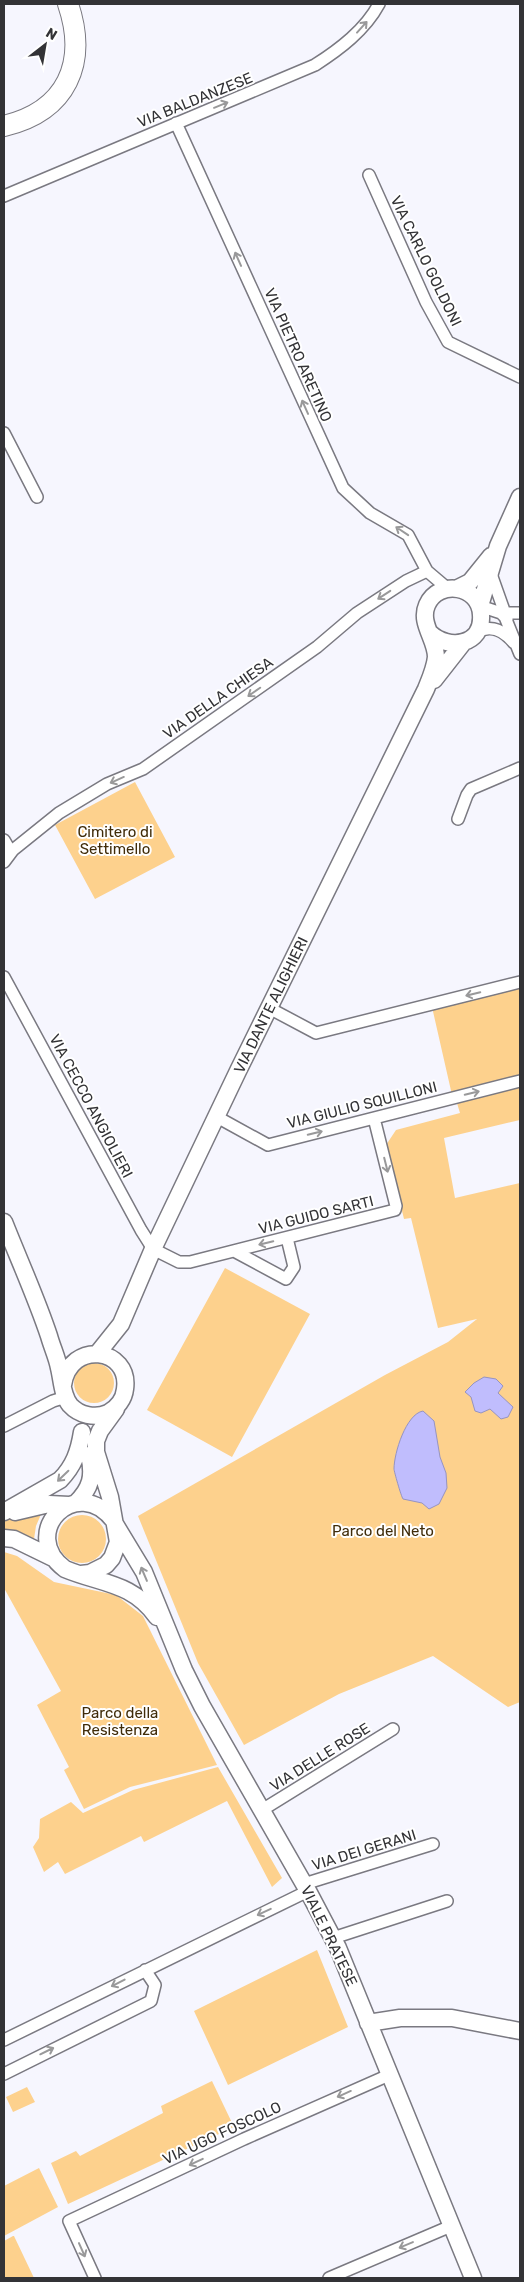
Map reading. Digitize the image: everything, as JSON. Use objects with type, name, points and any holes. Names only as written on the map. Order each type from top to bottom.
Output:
[{"type":"highway","points":[[4,126],[34,116],[53,101],[70,76],[77,54],[76,25],[68,4]]},
{"type":"main road","name":"VIA DANTE ALIGHIERI","points":[[426,689],[463,643],[477,632],[481,615],[480,606],[490,571],[498,546],[520,497]]},
{"type":"main road","name":"VIA DANTE ALIGHIERI","points":[[120,1367],[117,1342],[120,1324],[153,1249],[426,689],[436,656],[425,615],[426,606],[439,592],[474,578],[498,546]]},
{"type":"main road","points":[[453,588],[471,594],[480,606]]},
{"type":"main road","points":[[430,633],[445,644],[463,643]]},
{"type":"main road","points":[[4,1222],[48,1333],[67,1396],[89,1453],[92,1477],[89,1488],[73,1504],[57,1513],[50,1524],[47,1538],[53,1558]]},
{"type":"main road","name":"VIA DANTE ALIGHIERI","points":[[90,1354],[120,1324]]},
{"type":"main road","points":[[48,1333],[61,1346],[114,1360],[120,1367],[125,1381],[125,1389],[120,1403],[114,1410],[97,1416],[87,1415],[67,1396],[64,1375],[69,1366],[90,1354]]},
{"type":"main road","name":"VIALE PRATESE","points":[[81,1574],[98,1570],[112,1558],[118,1542],[115,1522],[96,1452],[96,1441],[100,1431],[120,1403]]},
{"type":"main road","points":[[4,1513],[60,1480],[68,1472],[77,1457],[82,1432]]},
{"type":"main road","name":"VIALE PRATESE","points":[[4,1513],[49,1504],[73,1504],[97,1506],[115,1522],[144,1572],[169,1636],[202,1706],[306,1888],[346,1963],[368,2023],[473,2278]]},
{"type":"main road","name":"VIALE PRATESE","points":[[4,1538],[14,1539],[53,1558],[65,1569],[131,1591],[151,1610],[169,1636]]},
{"type":"main road","points":[[368,2023],[400,2018],[452,2018],[520,2031]]},
{"type":"main road","points":[[424,2018],[440,2024],[520,2040]]},
{"type":"street","name":"VIA BALDANZESE","points":[[4,196],[315,65],[351,39],[370,18],[379,4]]},
{"type":"street","name":"VIA PIETRO ARETINO","points":[[176,123],[343,488],[370,513],[408,535],[427,571]]},
{"type":"street","name":"VIA CARLO GOLDONI","points":[[369,175],[426,302],[448,342],[520,377]]},
{"type":"street","points":[[4,433],[37,497]]},
{"type":"street","points":[[427,571],[453,588]]},
{"type":"street","name":"VIA DELLA CHIESA","points":[[4,862],[11,852],[59,813],[107,784],[143,768],[317,647],[358,613],[406,581],[427,571]]},
{"type":"street","points":[[490,571],[520,654]]},
{"type":"street","points":[[480,606],[501,613],[507,618]]},
{"type":"street","points":[[507,618],[520,613]]},
{"type":"street","points":[[477,632],[487,628],[497,629],[510,638],[520,654]]},
{"type":"street","points":[[458,818],[471,789],[520,768]]},
{"type":"street","points":[[4,840],[11,852]]},
{"type":"street","name":"VIA CECCO ANGIOLIERI","points":[[4,977],[153,1249]]},
{"type":"street","points":[[269,1008],[316,1033],[520,982]]},
{"type":"street","name":"VIA GIULIO SQUILLONI","points":[[216,1117],[268,1145],[520,1081]]},
{"type":"street","name":"VIA GUIDO SARTI","points":[[153,1249],[183,1263],[396,1209],[374,1118]]},
{"type":"street","points":[[234,1250],[286,1279],[294,1267],[287,1238]]},
{"type":"street","points":[[4,1426],[53,1401],[67,1396]]},
{"type":"street","name":"VIA DELLE ROSE","points":[[262,1810],[393,1729]]},
{"type":"street","name":"VIA DEI GERANI","points":[[4,2040],[306,1888],[432,1844]]},
{"type":"street","points":[[333,1938],[447,1901]]},
{"type":"street","points":[[4,2074],[151,2001],[155,1985],[145,1970]]},
{"type":"street","name":"VIA UGO FOSCOLO","points":[[95,2278],[69,2221],[244,2139],[389,2075]]},
{"type":"street","points":[[329,2278],[451,2226]]},
{"type":"green space","name":"Cimitero di Settimello","points":[[135,782],[175,857],[95,899],[55,825]]},
{"type":"green space","points":[[520,985],[520,1077],[452,1095],[432,1007]]},
{"type":"green space","name":"Parco del Neto","points":[[520,1085],[520,1120],[444,1138],[455,1198],[520,1183],[520,1702],[508,1707],[433,1656],[339,1694],[244,1745],[198,1663],[138,1516],[385,1375],[448,1342],[477,1319],[438,1328],[411,1218],[404,1219],[386,1145],[396,1130],[460,1113],[456,1100]]},
{"type":"green space","points":[[225,1268],[310,1314],[232,1457],[147,1410]]},
{"type":"green space","points":[[98,1363],[105,1366],[111,1372],[114,1383],[113,1391],[105,1400],[98,1403],[90,1403],[83,1400],[75,1391],[74,1379],[77,1372],[86,1364]]},
{"type":"green space","points":[[42,1512],[36,1526],[34,1539],[4,1529],[4,1518]]},
{"type":"green space","points":[[77,1515],[87,1515],[99,1522],[106,1534],[106,1544],[99,1556],[87,1563],[77,1563],[69,1559],[62,1552],[58,1544],[58,1534],[62,1526],[69,1519]]},
{"type":"green space","name":"Parco della Resistenza","points":[[4,1552],[17,1556],[54,1582],[116,1595],[143,1616],[217,1765],[130,1787],[84,1809],[64,1770],[69,1767],[37,1705],[61,1691],[4,1588]]},
{"type":"green space","points":[[218,1767],[282,1878],[272,1887],[227,1801],[144,1842],[141,1836],[65,1874],[58,1862],[44,1872],[33,1847],[39,1838],[40,1819],[71,1802],[83,1813],[133,1790]]},
{"type":"green space","points":[[317,1950],[348,2027],[228,2085],[194,2011]]},
{"type":"green space","points":[[212,2081],[234,2127],[68,2204],[51,2163],[76,2151],[80,2156],[163,2113],[161,2106]]},
{"type":"green space","points":[[27,2087],[35,2102],[13,2112],[6,2097]]},
{"type":"green space","points":[[39,2168],[58,2207],[4,2236],[4,2186]]},
{"type":"green space","points":[[13,2236],[34,2278],[4,2278],[4,2241]]},
{"type":"water","points":[[484,1377],[496,1379],[503,1386],[498,1393],[513,1407],[508,1417],[501,1419],[490,1409],[481,1413],[475,1411],[471,1397],[465,1392]]},
{"type":"water","points":[[423,1411],[434,1421],[440,1457],[446,1473],[447,1488],[439,1504],[429,1509],[422,1503],[403,1499],[394,1469],[396,1454],[406,1426],[411,1419]]}]
